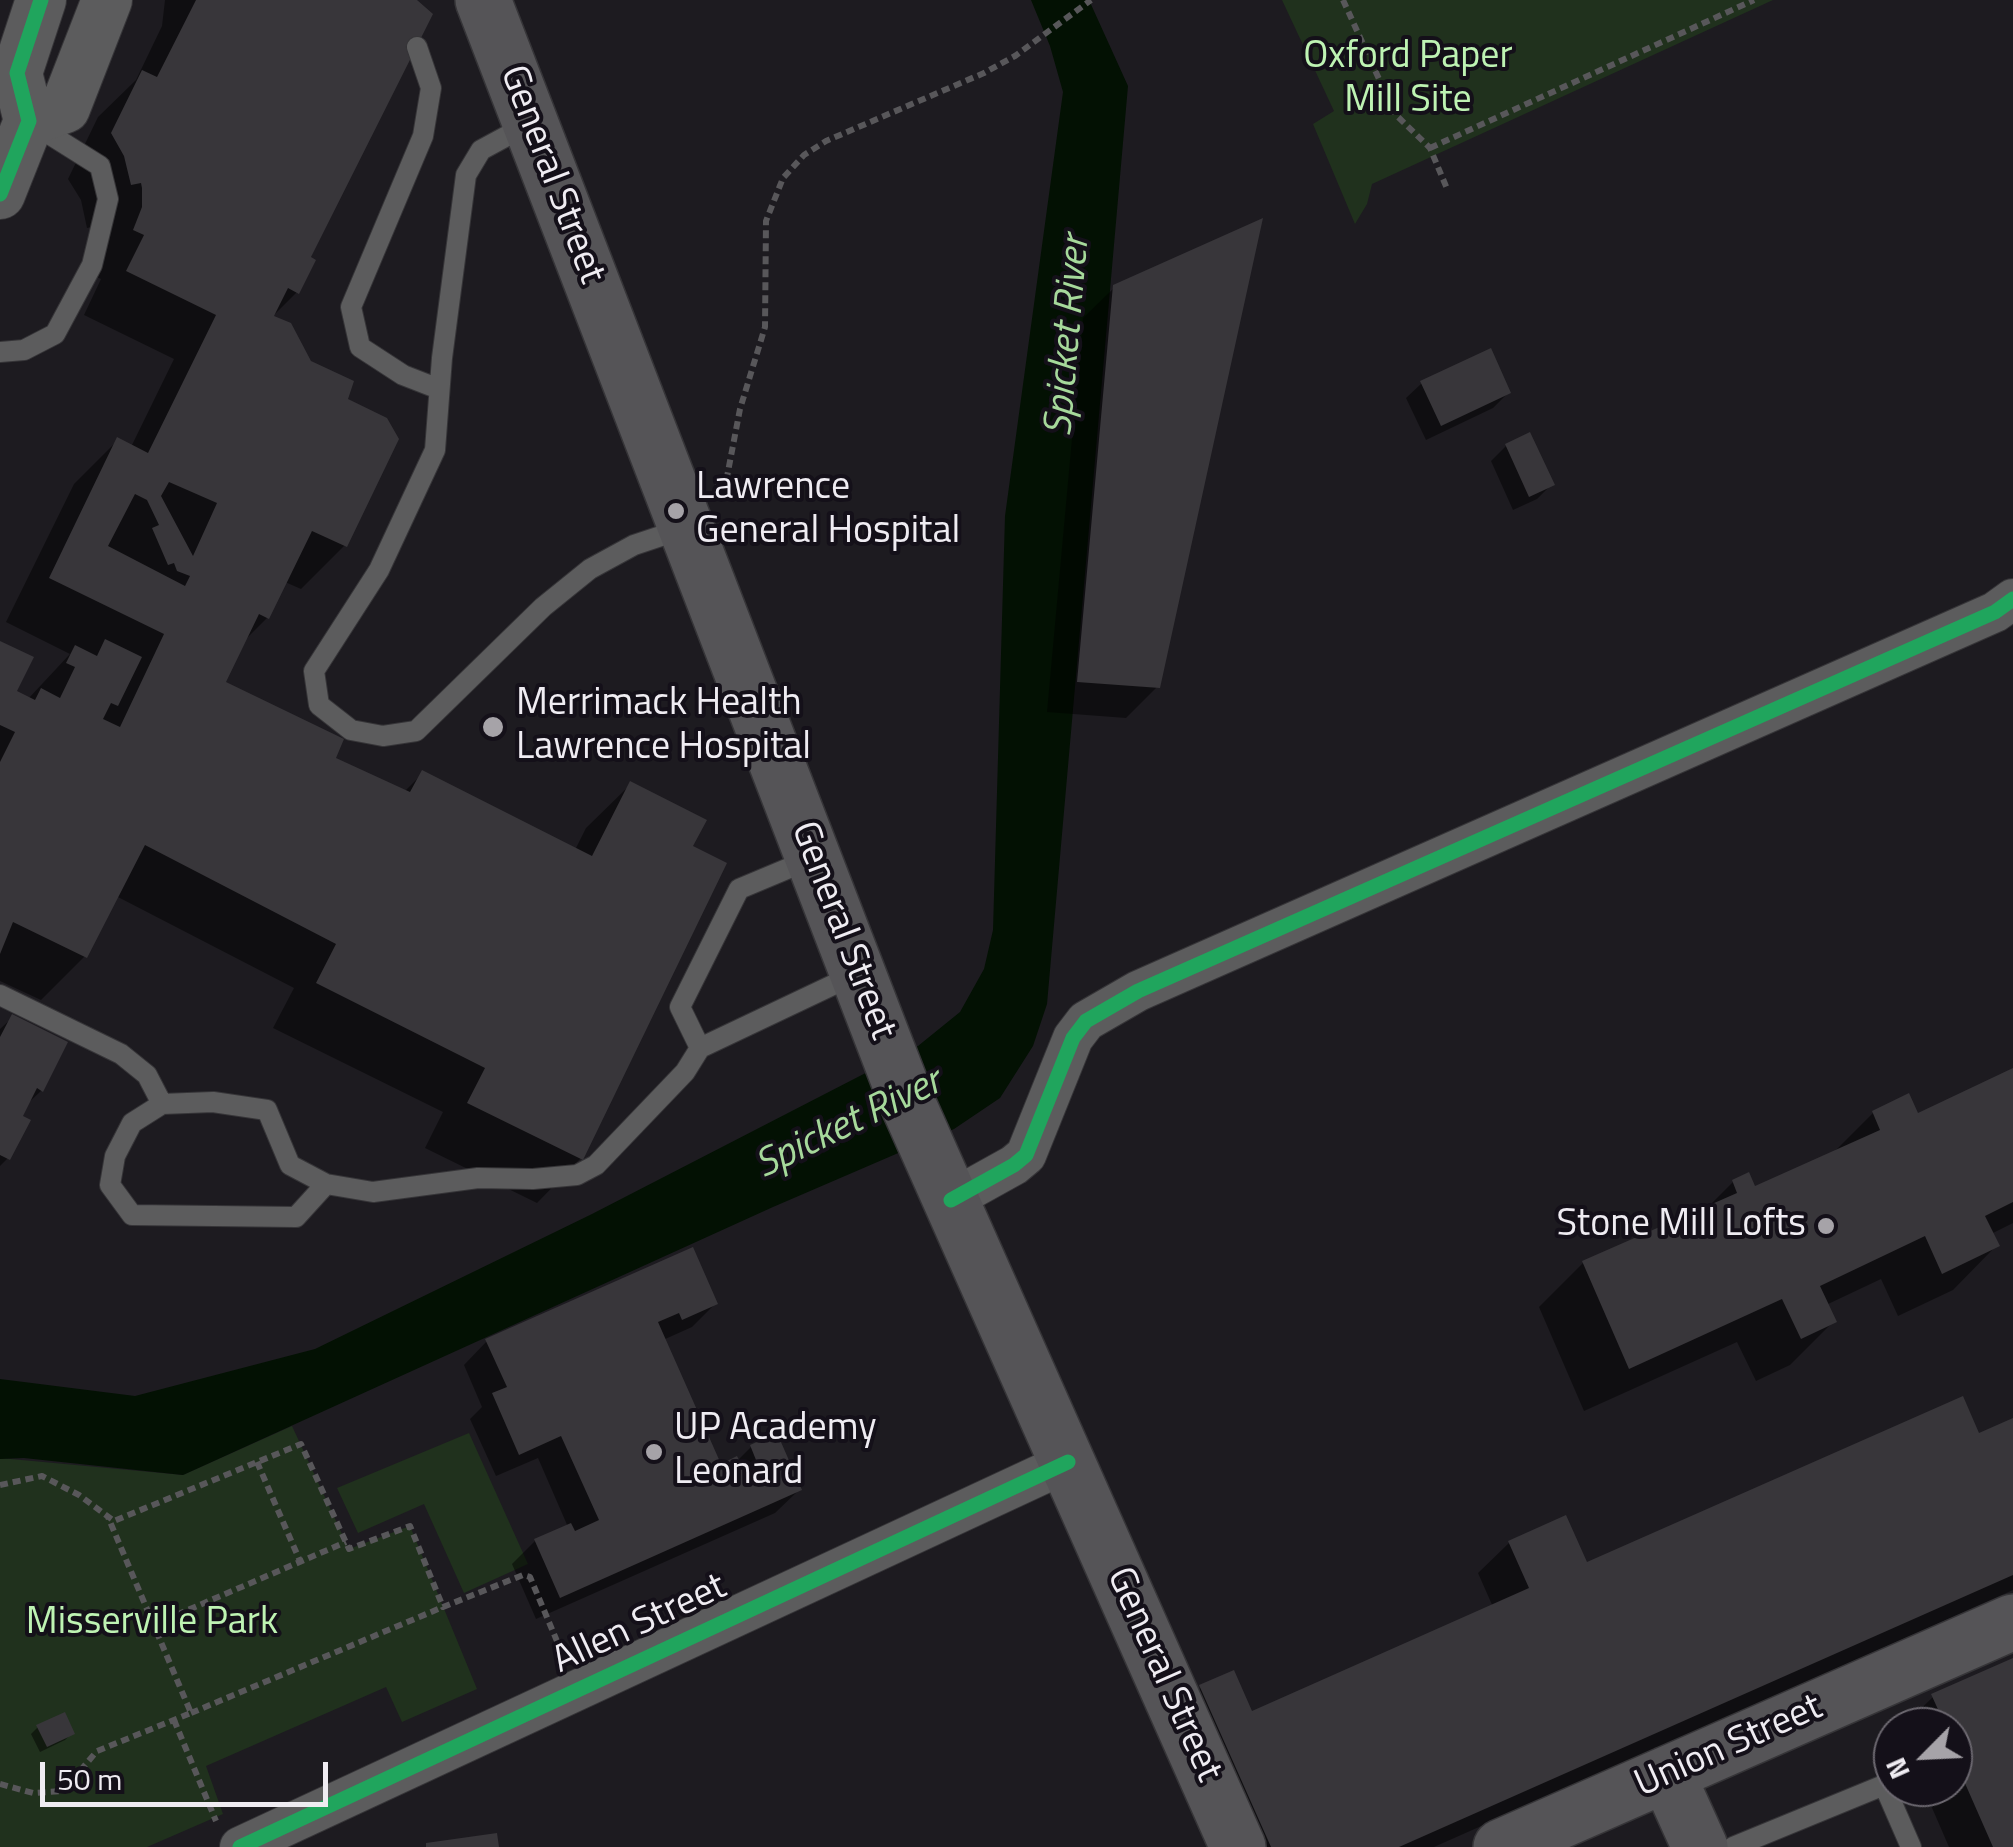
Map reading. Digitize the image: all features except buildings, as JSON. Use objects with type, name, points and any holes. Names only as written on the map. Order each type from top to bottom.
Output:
[{"type":"main road","name":"General Street","points":[[483,0],[694,511],[814,858],[867,997],[946,1188],[1238,1847]]},
{"type":"main road","name":"Union Street","points":[[1500,1847],[2013,1622]]},
{"type":"main road","points":[[1667,1774],[1700,1847]]},
{"type":"street","points":[[0,194],[29,122],[16,74],[41,0]]},
{"type":"street","points":[[29,122],[65,108],[106,0]]},
{"type":"street","points":[[946,1188],[1014,1165],[1026,1155],[1073,1038],[1086,1021],[1125,999],[1977,620],[2013,599]]},
{"type":"street","name":"Allen Street","points":[[252,1839],[1068,1462]]},
{"type":"lane","points":[[417,47],[432,88],[423,136],[351,307],[360,348],[402,375],[440,389]]},
{"type":"lane","points":[[0,352],[24,350],[54,334],[92,264],[108,200],[100,166],[29,122]]},
{"type":"lane","points":[[531,123],[480,150],[466,174],[434,450],[379,570],[314,672],[319,706],[351,730],[384,736],[416,731],[543,607],[590,568],[694,511]]},
{"type":"lane","points":[[700,1048],[680,1008],[739,889],[814,858]]},
{"type":"lane","points":[[0,995],[121,1054],[146,1075],[162,1104]]},
{"type":"lane","points":[[326,1184],[296,1217],[132,1216],[110,1185],[114,1156],[132,1123],[162,1104],[213,1102],[267,1110],[290,1166],[326,1184],[373,1192],[478,1178],[577,1175],[596,1165],[685,1072],[700,1048],[867,997]]},
{"type":"lane","points":[[1734,1847],[1884,1785],[1911,1847]]},
{"type":"path","points":[[694,511],[726,482],[740,409],[764,327],[766,221],[783,178],[804,155],[826,141],[984,73],[1091,0]]},
{"type":"path","points":[[1343,0],[1396,114],[1430,148],[1448,191]]},
{"type":"path","points":[[1430,148],[1754,0]]},
{"type":"path","points":[[0,1485],[42,1476],[79,1495],[114,1521],[300,1444],[350,1549],[410,1526],[443,1607]]},
{"type":"path","points":[[257,1462],[300,1561]]},
{"type":"path","points":[[107,1516],[191,1714]]},
{"type":"path","points":[[153,1625],[346,1542]]},
{"type":"path","points":[[0,1784],[33,1793],[62,1791],[97,1751],[524,1575],[530,1578],[562,1653]]},
{"type":"path","points":[[174,1720],[252,1839]]},
{"type":"green space","name":"Oxford Paper Mill Site","points":[[1282,0],[1773,0],[1372,184],[1367,204],[1355,224],[1313,124],[1334,111]]},
{"type":"green space","name":"Misserville Park","points":[[292,1426],[349,1549],[410,1526],[477,1689],[402,1722],[386,1687],[206,1766],[223,1814],[147,1847],[0,1847],[0,1458],[183,1475]]},
{"type":"green space","points":[[469,1433],[528,1564],[464,1593],[424,1504],[358,1533],[337,1488]]},
{"type":"water","name":"Spicket River","points":[[1031,0],[1089,0],[1128,86],[1047,1004],[1033,1046],[1000,1098],[954,1129],[183,1475],[24,1458],[0,1459],[0,1379],[135,1396],[315,1349],[592,1214],[918,1046],[960,1012],[984,969],[993,930],[1005,516],[1063,92]]},
{"type":"cycle path","points":[[0,194],[29,121],[17,73],[41,0]]},
{"type":"cycle path","points":[[951,1200],[1026,1155],[1073,1038],[1086,1021],[1138,991],[1995,612],[2013,599]]},
{"type":"cycle path","points":[[240,1847],[1068,1462]]},
{"type":"place","name":"Lawrence General Hospital","points":[[676,511]]},
{"type":"place","name":"Merrimack Health Lawrence Hospital","points":[[493,727]]},
{"type":"place","name":"Stone Mill Lofts","points":[[1826,1226]]},
{"type":"place","name":"UP Academy Leonard","points":[[654,1452]]}]
